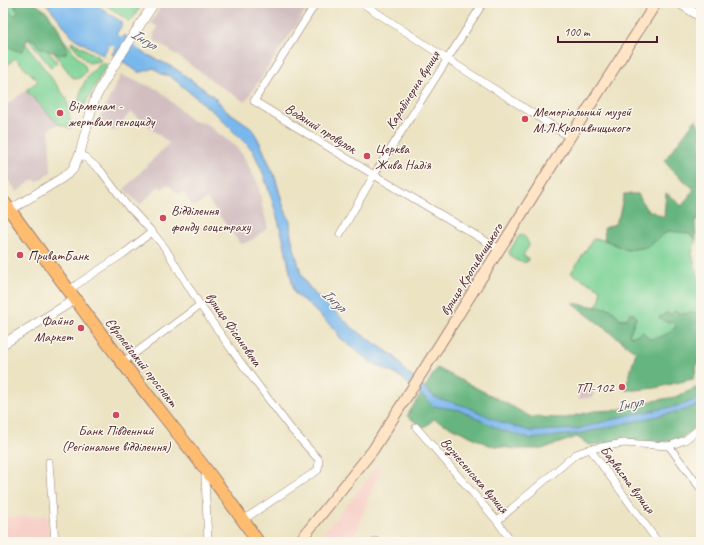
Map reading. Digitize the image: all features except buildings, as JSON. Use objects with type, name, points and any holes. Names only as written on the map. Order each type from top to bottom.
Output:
[{"type":"main road","name":"вулиця Кропивницького","points":[[299,542],[373,450],[656,3]]},
{"type":"main road","name":"Європейський проспект","points":[[6,206],[122,362],[206,470],[258,542]]},
{"type":"street","points":[[6,206],[73,169],[80,153],[95,99],[113,67],[154,3]]},
{"type":"street","name":"Водяний провулок","points":[[316,3],[254,101],[374,176],[499,249]]},
{"type":"street","points":[[362,3],[570,137]]},
{"type":"street","name":"Карабінерна вулиця","points":[[340,234],[374,176],[483,3]]},
{"type":"street","points":[[680,3],[701,17]]},
{"type":"street","name":"вулиця Фісановича","points":[[80,153],[101,171],[131,209],[152,232],[164,248],[200,305],[239,360],[291,430],[319,460],[318,470],[243,520]]},
{"type":"street","points":[[3,344],[72,295],[76,285],[123,254],[152,232]]},
{"type":"street","points":[[122,362],[200,305]]},
{"type":"street","name":"Вознесенська вулиця","points":[[416,427],[497,521],[512,542]]},
{"type":"street","points":[[590,449],[624,444],[669,446],[685,440],[701,427]]},
{"type":"street","points":[[669,446],[701,489]]},
{"type":"street","name":"Барвиста вулиця","points":[[497,521],[576,454],[590,449],[658,542]]},
{"type":"street","points":[[49,462],[55,542]]},
{"type":"street","points":[[206,470],[208,542]]},
{"type":"shaded area","points":[[163,3],[311,3],[245,102],[155,40],[153,35],[158,27],[151,23]]},
{"type":"shaded area","points":[[121,75],[159,90],[192,121],[205,123],[234,145],[242,154],[258,184],[268,228],[253,239],[241,245],[207,199],[193,207],[183,192],[179,195],[168,184],[162,189],[159,186],[140,205],[124,189],[169,143],[131,112],[113,132],[105,124],[98,120]]},
{"type":"shaded area","points":[[26,90],[58,124],[49,129],[51,172],[37,182],[34,179],[17,192],[3,173],[3,108]]},
{"type":"shaded area","points":[[593,385],[594,397],[579,399],[577,387]]},
{"type":"shaded area","points":[[376,465],[382,468],[369,496],[353,542],[316,542],[363,485]]},
{"type":"shaded area","points":[[47,516],[50,542],[3,542],[3,517]]},
{"type":"green space","points":[[3,3],[12,3],[57,62],[51,68],[3,5]]},
{"type":"green space","points":[[3,3],[7,3],[9,11],[14,15],[18,12],[14,3],[34,3],[47,12],[57,26],[67,48],[66,53],[60,55],[39,47],[34,40],[29,38],[23,51],[10,48],[4,40],[8,22],[3,17]]},
{"type":"green space","points":[[17,3],[34,3],[85,66],[86,71],[82,76],[76,79],[72,77]]},
{"type":"green space","points":[[103,3],[143,3],[130,22]]},
{"type":"green space","points":[[3,13],[67,99],[71,128],[58,124],[26,90],[38,81],[15,58],[3,69]]},
{"type":"green space","points":[[73,42],[101,59],[100,61],[88,63],[71,43]]},
{"type":"green space","points":[[102,63],[108,65],[83,108],[79,103],[79,100],[84,84],[91,73]]},
{"type":"green space","points":[[696,119],[701,132],[701,219],[695,220],[696,239],[688,233],[668,231],[647,247],[627,250],[605,240],[604,228],[615,224],[619,216],[624,194],[638,194],[646,209],[664,217],[666,193],[682,206],[694,189],[674,172],[664,161]]},
{"type":"green space","points":[[668,231],[688,233],[696,239],[692,254],[701,288],[701,317],[700,313],[682,313],[674,311],[671,315],[667,313],[676,326],[670,332],[664,336],[653,339],[649,339],[643,332],[632,337],[629,335],[636,318],[620,319],[611,309],[595,307],[600,298],[600,289],[571,273],[593,239],[605,240],[627,250],[647,247]]},
{"type":"green space","points":[[521,235],[524,236],[529,246],[523,255],[529,260],[527,262],[516,260],[510,255],[509,252]]},
{"type":"green space","points":[[572,303],[611,309],[620,319],[627,319],[630,313],[634,314],[636,317],[629,335],[632,337],[643,332],[649,339],[664,336],[676,326],[672,322],[667,322],[659,318],[665,313],[671,315],[674,311],[682,314],[700,313],[701,319],[698,324],[701,327],[701,356],[693,379],[655,388],[625,390],[636,352]]},
{"type":"green space","points":[[437,368],[531,417],[566,418],[594,411],[617,410],[641,403],[675,397],[701,386],[701,423],[681,438],[663,442],[629,441],[589,445],[577,437],[542,449],[515,449],[489,445],[434,419],[424,428],[407,416]]},
{"type":"water","points":[[46,3],[94,3],[123,23],[103,55],[74,38]]},
{"type":"water","points":[[125,35],[134,48],[176,69],[213,96],[226,110],[252,128],[275,177],[284,208],[290,221],[291,236],[301,274],[306,283],[314,293],[354,329],[395,357],[406,372],[436,398],[465,406],[503,423],[531,431],[577,429],[629,415],[682,405],[701,397],[701,404],[685,410],[578,434],[530,439],[501,430],[460,410],[433,406],[399,376],[371,362],[340,339],[338,333],[334,329],[306,302],[297,296],[294,292],[284,242],[274,206],[263,173],[253,151],[216,114],[170,76],[161,74],[154,68],[138,72],[112,54]]},
{"type":"waterway","name":"Інгул","points":[[100,30],[133,52]]},
{"type":"place","name":"Вірменам - жертвам геноциду","points":[[60,113]]},
{"type":"place","name":"Меморіальний музей М.Л.Кропивницького","points":[[525,119]]},
{"type":"place","name":"Церква Жива Надія","points":[[367,156]]},
{"type":"place","name":"Відділення фонду соцстраху","points":[[163,218]]},
{"type":"place","name":"ПриватБанк","points":[[20,255]]},
{"type":"place","name":"Файно Маркет","points":[[81,328]]},
{"type":"place","name":"ТП-102","points":[[622,387]]},
{"type":"place","name":"Банк Південний (Регіональне відділення)","points":[[116,415]]}]
